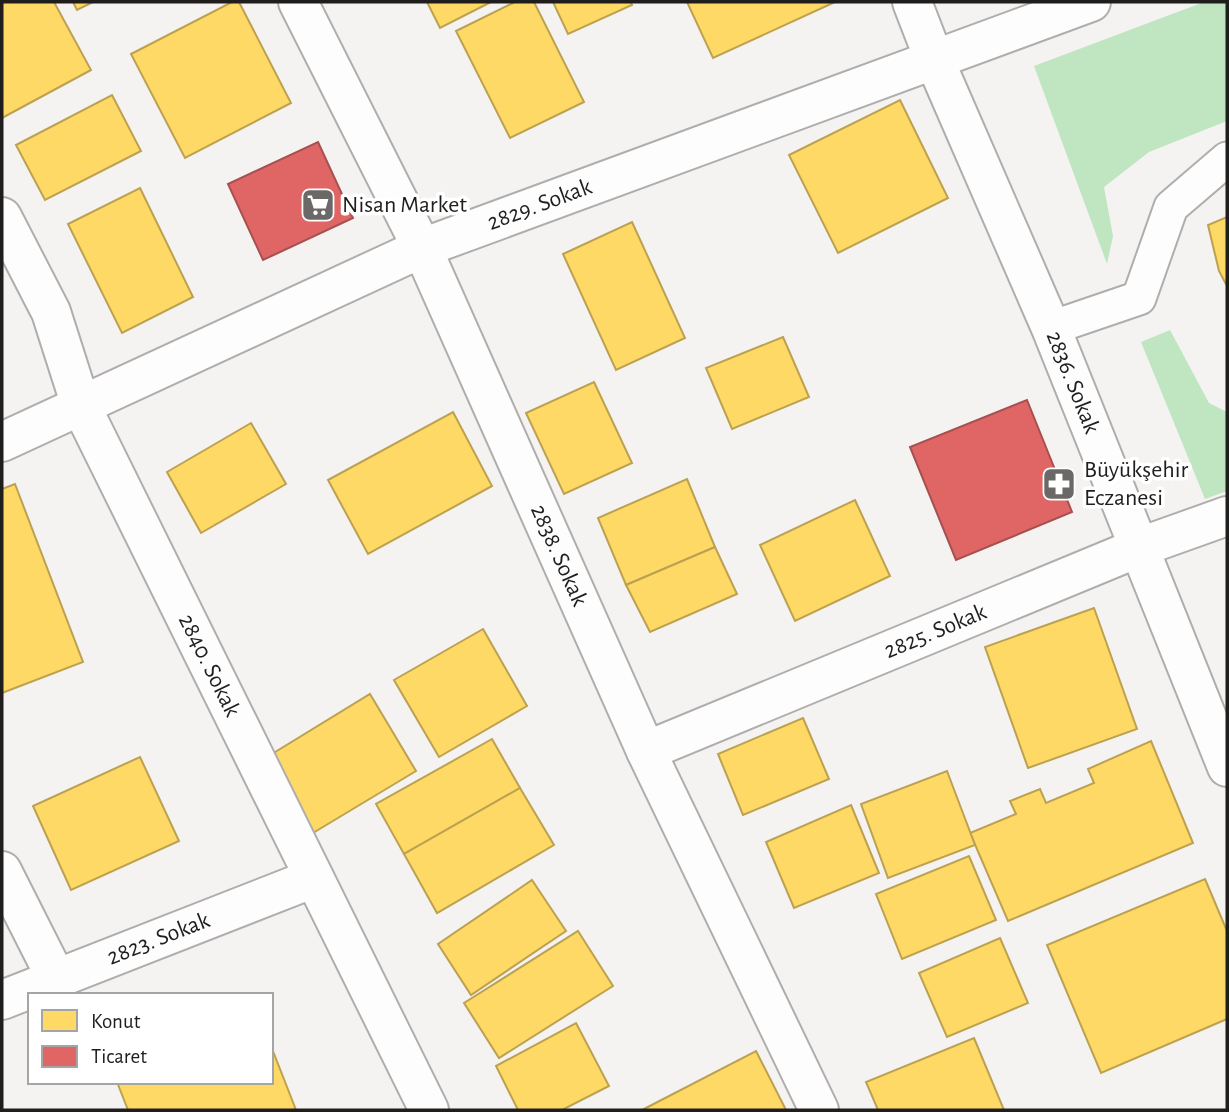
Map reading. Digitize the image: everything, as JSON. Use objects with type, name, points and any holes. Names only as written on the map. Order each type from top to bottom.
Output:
[{"type":"street","name":"2838. Sokak","points":[[298,2],[422,248],[646,751],[820,1110]]},
{"type":"street","name":"2836. Sokak","points":[[912,2],[934,59],[1051,328],[1227,767]]},
{"type":"street","name":"2829. Sokak","points":[[2,442],[422,248],[1091,2]]},
{"type":"street","name":"2840. Sokak","points":[[2,217],[51,312],[81,406],[429,1110]]},
{"type":"street","name":"2825. Sokak","points":[[646,751],[1140,547],[1227,516]]},
{"type":"street","points":[[2,871],[57,980]]},
{"type":"street","name":"2823. Sokak","points":[[2,1000],[314,878]]},
{"type":"lane","points":[[1051,328],[1139,298],[1171,207],[1227,159]]},
{"type":"green space","points":[[1204,2],[1227,2],[1227,121],[1149,152],[1104,187],[1113,236],[1107,264],[1034,66]]},
{"type":"green space","points":[[1170,330],[1209,403],[1227,412],[1227,491],[1205,499],[1141,342]]},
{"type":"building: Konut","points":[[2,2],[54,2],[91,70],[2,118]]},
{"type":"building: Konut","points":[[73,2],[93,2],[77,10]]},
{"type":"building: Konut","points":[[232,2],[239,2],[291,103],[185,158],[131,54]]},
{"type":"building: Konut","points":[[427,2],[491,2],[440,28]]},
{"type":"building: Konut","points":[[515,2],[534,2],[584,102],[510,138],[456,31]]},
{"type":"building: Konut","points":[[553,2],[631,2],[632,5],[568,34]]},
{"type":"building: Konut","points":[[687,2],[835,2],[713,58]]},
{"type":"building: Konut","points":[[112,95],[141,151],[45,200],[16,145]]},
{"type":"building: Konut","points":[[900,100],[948,198],[838,253],[789,155]]},
{"type":"building: Konut","points":[[140,188],[193,297],[122,333],[68,224]]},
{"type":"building: Konut","points":[[1227,217],[1227,286],[1219,271],[1208,225]]},
{"type":"building: Konut","points":[[632,222],[685,338],[616,370],[563,254]]},
{"type":"building: Konut","points":[[783,337],[809,397],[732,429],[706,368]]},
{"type":"building: Konut","points":[[594,382],[632,463],[564,494],[526,413]]},
{"type":"building: Konut","points":[[453,412],[492,486],[368,554],[328,480]]},
{"type":"building: Konut","points":[[251,423],[286,484],[201,533],[167,472]]},
{"type":"building: Konut","points":[[687,479],[715,547],[626,585],[598,518]]},
{"type":"building: Konut","points":[[15,484],[83,662],[2,693],[2,489]]},
{"type":"building: Konut","points":[[855,500],[890,576],[795,621],[760,545]]},
{"type":"building: Konut","points":[[715,547],[737,594],[650,632],[626,585]]},
{"type":"building: Konut","points":[[1094,608],[1137,729],[1028,768],[985,647]]},
{"type":"building: Konut","points":[[483,629],[527,706],[439,757],[394,680]]},
{"type":"building: Konut","points":[[370,694],[416,771],[313,833],[267,757]]},
{"type":"building: Konut","points":[[803,718],[829,779],[743,815],[718,754]]},
{"type":"building: Konut","points":[[492,739],[520,788],[404,854],[376,804]]},
{"type":"building: Konut","points":[[1151,741],[1193,843],[1008,921],[970,833],[1016,814],[1010,801],[1040,789],[1046,803],[1094,783],[1088,769]]},
{"type":"building: Konut","points":[[140,757],[179,841],[71,890],[33,806]]},
{"type":"building: Konut","points":[[947,771],[975,845],[888,878],[861,804]]},
{"type":"building: Konut","points":[[520,788],[554,845],[437,913],[404,854]]},
{"type":"building: Konut","points":[[851,805],[879,873],[794,908],[766,842]]},
{"type":"building: Konut","points":[[969,856],[996,920],[902,959],[876,894]]},
{"type":"building: Konut","points":[[1205,879],[1227,931],[1227,1019],[1101,1073],[1047,945]]},
{"type":"building: Konut","points":[[532,880],[566,931],[471,995],[438,944]]},
{"type":"building: Konut","points":[[578,931],[613,986],[499,1058],[464,1003]]},
{"type":"building: Konut","points":[[1000,938],[1028,1003],[947,1037],[919,973]]},
{"type":"building: Konut","points":[[576,1023],[609,1086],[562,1110],[518,1110],[496,1066]]},
{"type":"building: Konut","points":[[974,1038],[1004,1110],[878,1110],[866,1082]]},
{"type":"building: Konut","points":[[273,1051],[296,1110],[128,1110],[118,1084],[273,1084]]},
{"type":"building: Konut","points":[[756,1051],[786,1110],[642,1110]]},
{"type":"building: Ticaret","points":[[318,142],[353,218],[263,260],[228,184]]},
{"type":"building: Ticaret","points":[[1027,400],[1072,512],[956,560],[910,447]]},
{"type":"place","name":"Nisan Market","points":[[318,205]]},
{"type":"place","name":"Büyükşehir Eczanesi","points":[[1059,484]]}]
